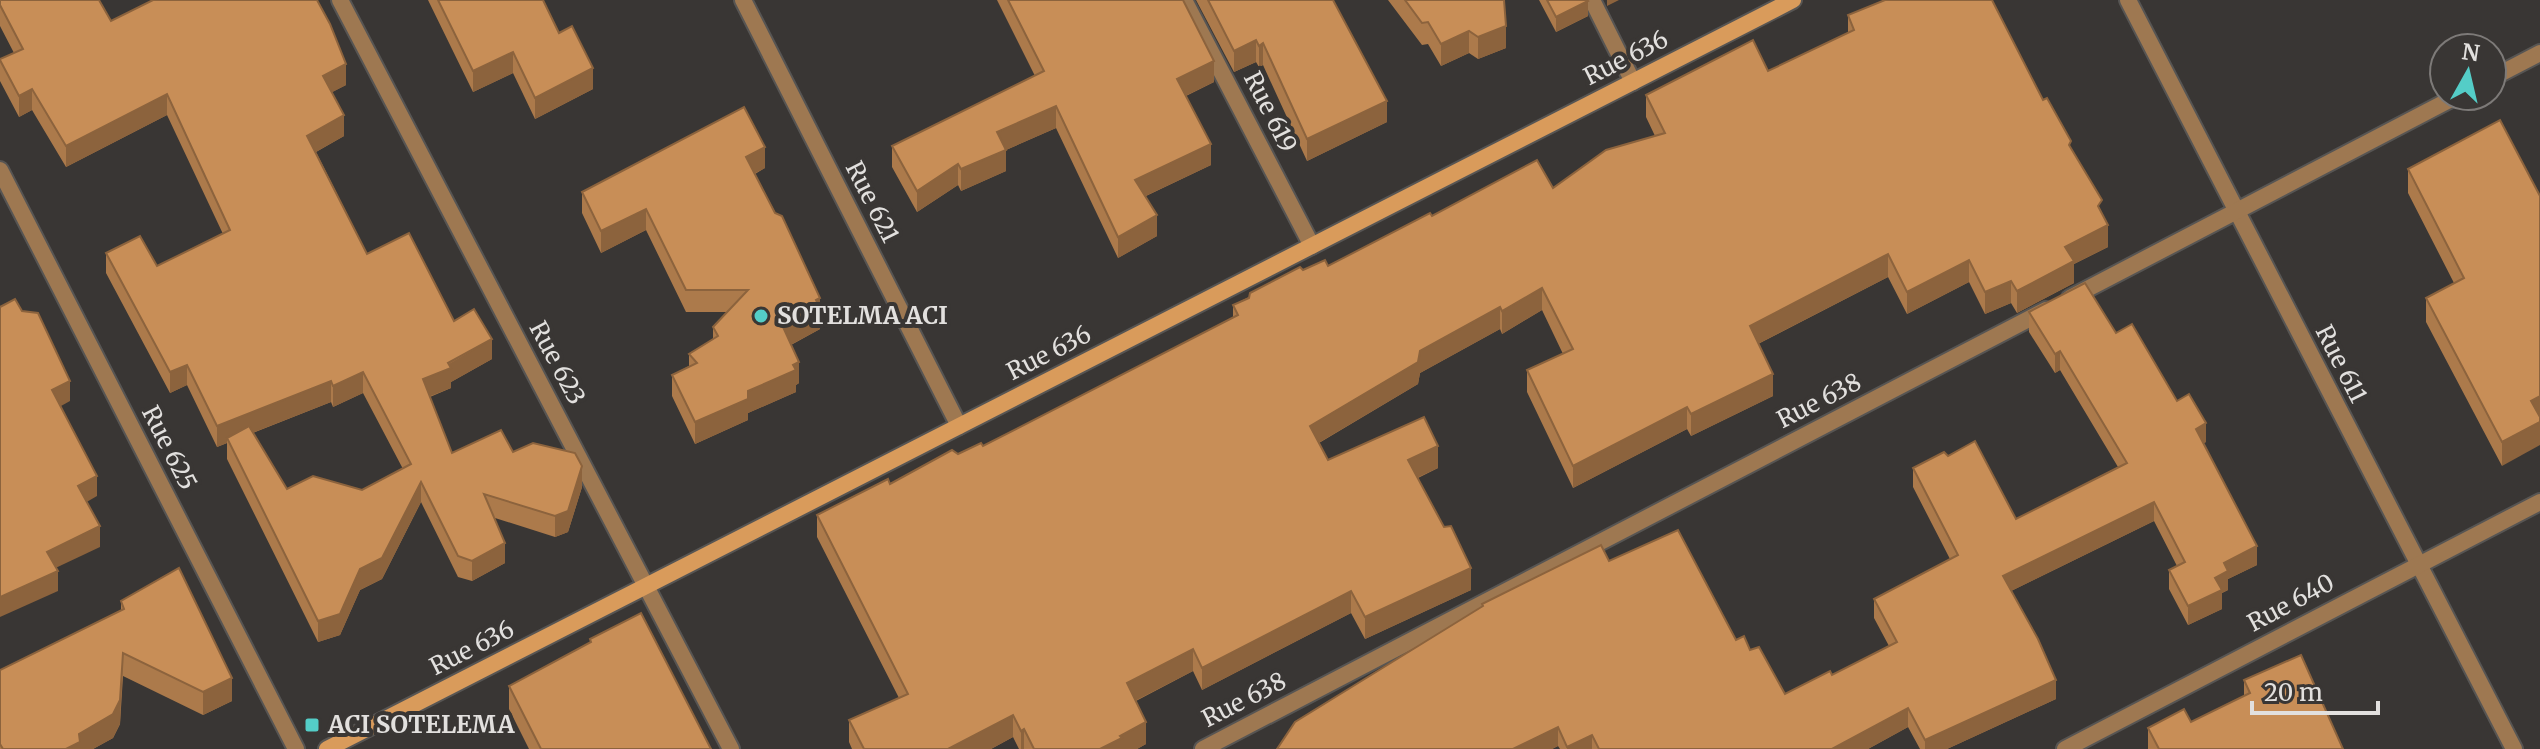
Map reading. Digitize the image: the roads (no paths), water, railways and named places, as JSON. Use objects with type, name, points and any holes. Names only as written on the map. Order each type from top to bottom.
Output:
[{"type":"street","name":"Rue 623","points":[[340,0],[731,749]]},
{"type":"street","name":"Rue 621","points":[[743,0],[959,426]]},
{"type":"street","name":"Rue 619","points":[[1184,0],[1312,246]]},
{"type":"street","points":[[1592,0],[1633,82]]},
{"type":"street","name":"Rue 636","points":[[327,749],[1793,0]]},
{"type":"street","name":"Rue 611","points":[[2128,0],[2514,749]]},
{"type":"street","points":[[2508,70],[2540,53]]},
{"type":"street","name":"Rue 638","points":[[1203,749],[2428,111]]},
{"type":"street","name":"Rue 625","points":[[0,170],[296,749]]},
{"type":"street","name":"Rue 640","points":[[2065,749],[2540,502]]},
{"type":"place","name":"SOTELMA ACI","points":[[761,316]]},
{"type":"place","name":"ACI SOTELEMA","points":[[312,725]]}]
